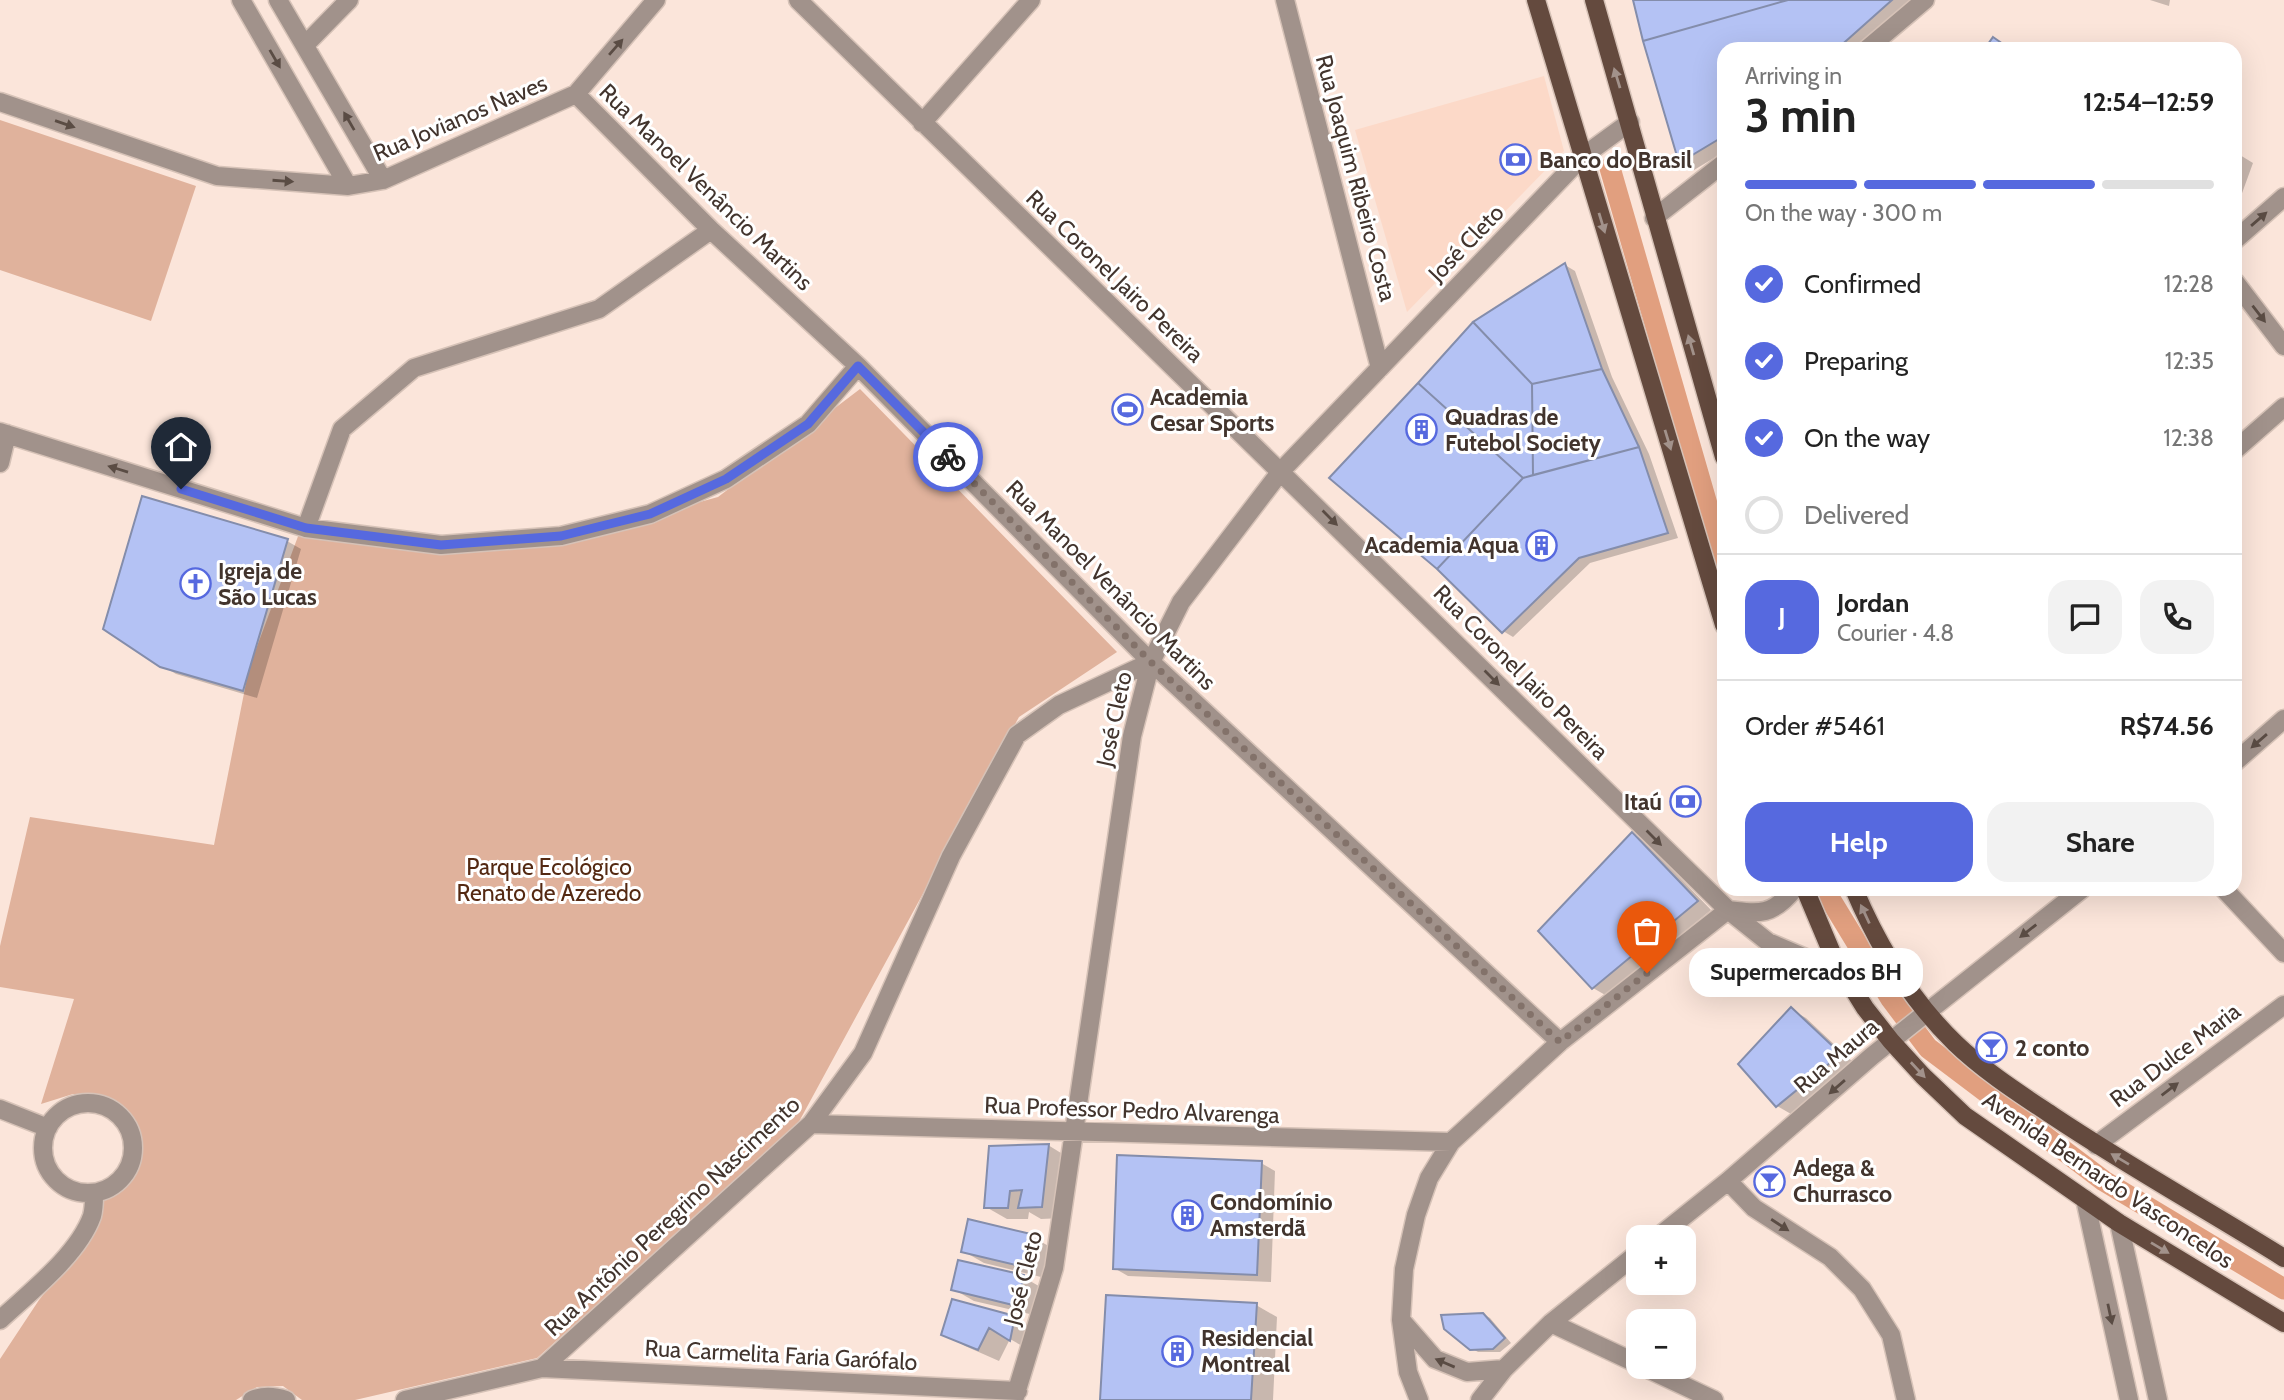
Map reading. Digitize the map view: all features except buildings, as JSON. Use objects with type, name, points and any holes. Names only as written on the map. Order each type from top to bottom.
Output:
[{"type":"main road","points":[[1536,0],[1717,602]]},
{"type":"main road","points":[[1594,0],[1717,433]]},
{"type":"main road","name":"Avenida Bernardo Vasconcelos","points":[[1808,896],[1843,974],[1865,1008],[1923,1076],[1965,1116],[2119,1223],[2284,1323]]},
{"type":"main road","name":"Avenida Bernardo Vasconcelos","points":[[1857,896],[1876,936],[1898,973],[1927,1012],[1956,1044],[2010,1087],[2096,1144],[2282,1253]]},
{"type":"street","points":[[241,0],[348,186]]},
{"type":"street","points":[[278,0],[383,180]]},
{"type":"street","points":[[305,45],[349,0]]},
{"type":"street","name":"Rua Jovianos Naves","points":[[0,102],[217,176],[348,186],[383,180],[576,94],[656,0]]},
{"type":"street","name":"Rua Coronel Jairo Pereira","points":[[798,0],[1728,910],[1768,942],[1843,974]]},
{"type":"street","points":[[922,123],[1031,0]]},
{"type":"street","name":"Rua Joaquim Ribeiro Costa","points":[[1284,0],[1380,368]]},
{"type":"street","points":[[1875,42],[1925,0]]},
{"type":"street","name":"Rua Manoel Venâncio Martins","points":[[576,94],[711,230],[858,366],[1151,662],[1560,1042]]},
{"type":"street","name":"José Cleto","points":[[1016,1395],[1054,1268],[1076,1133],[1132,736],[1151,662],[1181,602],[1281,471],[1582,157],[1630,122]]},
{"type":"street","points":[[1654,218],[1717,168]]},
{"type":"street","points":[[2242,234],[2284,197]]},
{"type":"street","points":[[306,528],[342,429],[414,368],[599,309],[711,230]]},
{"type":"street","points":[[2242,291],[2284,346]]},
{"type":"street","points":[[0,463],[3,433],[306,528],[441,545],[561,536],[650,514],[726,479],[808,424],[858,366]]},
{"type":"street","points":[[2242,444],[2284,407]]},
{"type":"street","name":"Rua Antônio Peregrino Nascimento","points":[[405,1400],[542,1368],[811,1124],[863,1053],[951,856],[1017,735],[1059,705],[1151,662]]},
{"type":"street","points":[[2242,756],[2284,719]]},
{"type":"street","points":[[1419,1400],[1408,1373],[1401,1320],[1404,1269],[1416,1215],[1429,1178],[1451,1142],[1560,1042],[1728,910],[1762,914],[1782,904],[1788,896]]},
{"type":"street","name":"Rua Maura","points":[[1673,1225],[1891,1041],[2073,896]]},
{"type":"street","points":[[2231,896],[2284,953]]},
{"type":"street","name":"Rua Dulce Maria","points":[[2096,1144],[2284,1004]]},
{"type":"street","points":[[85,1103],[101,1105],[115,1111],[126,1122],[133,1144],[130,1167],[109,1189],[94,1194],[67,1189],[48,1169],[43,1155],[48,1128],[57,1115],[70,1107],[85,1103]]},
{"type":"street","points":[[0,1109],[48,1128]]},
{"type":"street","name":"Rua Professor Pedro Alvarenga","points":[[811,1124],[1451,1142]]},
{"type":"street","points":[[1728,1181],[1754,1208],[1830,1257],[1862,1289],[1891,1335],[1906,1400]]},
{"type":"street","points":[[0,1320],[55,1270],[93,1214],[94,1194]]},
{"type":"street","points":[[2085,1199],[2129,1400]]},
{"type":"street","points":[[2119,1223],[2158,1400]]},
{"type":"street","points":[[1479,1400],[1504,1369],[1550,1323],[1626,1263]]},
{"type":"street","points":[[1401,1320],[1435,1359],[1467,1372],[1504,1369]]},
{"type":"street","points":[[1550,1323],[1626,1358]]},
{"type":"street","name":"Rua Carmelita Faria Garófalo","points":[[542,1368],[1016,1395]]},
{"type":"street","points":[[1669,1379],[1714,1400]]},
{"type":"street","points":[[252,1400],[261,1396],[286,1400]]},
{"type":"shaded area","points":[[1544,76],[1564,151],[1407,312],[1355,130]]},
{"type":"green space","points":[[0,120],[196,186],[151,321],[0,270]]},
{"type":"green space","name":"Parque Ecológico Renato de Azeredo","points":[[860,389],[1117,652],[1019,717],[795,1129],[537,1358],[355,1400],[302,1400],[283,1386],[257,1387],[236,1400],[0,1400],[0,1359],[39,1300],[85,1243],[105,1197],[136,1175],[141,1132],[116,1105],[73,1094],[41,1104],[74,999],[0,987],[0,946],[30,817],[214,845],[249,668],[300,531],[441,552],[565,539],[718,497]]},
{"type":"waterway","points":[[1610,168],[1717,539]]},
{"type":"waterway","points":[[1828,896],[1891,999],[1928,1048],[2104,1181],[2284,1289]]},
{"type":"way so far","points":[[948,457],[1151,662],[1560,1042],[1647,973]]},
{"type":"place","name":"Banco do Brasil","points":[[1516,160]]},
{"type":"place","name":"Academia Cesar Sports","points":[[1127,410]]},
{"type":"place","name":"Quadras de Futebol Society","points":[[1422,430]]},
{"type":"place","name":"Academia Aqua","points":[[1542,545]]},
{"type":"place","name":"Igreja de São Lucas","points":[[195,584]]},
{"type":"place","name":"Itaú","points":[[1685,802]]},
{"type":"place","name":"Supermercados BH","points":[[1647,973]]},
{"type":"place","name":"2 conto","points":[[1992,1048]]},
{"type":"place","name":"Adega & Churrasco","points":[[1770,1181]]},
{"type":"place","name":"Condomínio Amsterdã","points":[[1187,1215]]},
{"type":"place","name":"Residencial Montreal","points":[[1178,1351]]},
{"type":"route","points":[[181,489],[306,528],[441,545],[561,536],[650,514],[726,479],[808,424],[858,366],[948,457]]}]
